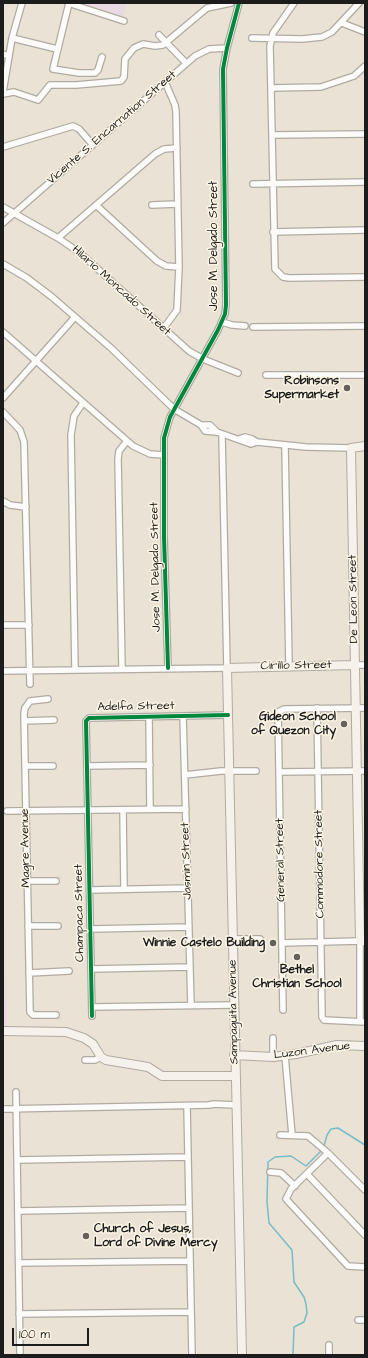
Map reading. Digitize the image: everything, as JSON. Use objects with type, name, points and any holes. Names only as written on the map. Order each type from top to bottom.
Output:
[{"type":"main road","points":[[351,448],[365,446]]},
{"type":"main road","name":"De Leon Street","points":[[351,448],[355,708],[361,771],[363,941]]},
{"type":"main road","name":"Cirillo Street","points":[[227,668],[355,665]]},
{"type":"main road","name":"Sampaguita Avenue","points":[[227,668],[227,773],[242,1355]]},
{"type":"main road","points":[[3,1031],[66,1032],[84,1038],[93,1044],[101,1057],[112,1062],[148,1067],[162,1076],[235,1076]]},
{"type":"main road","name":"Luzon Avenue","points":[[234,1055],[273,1057],[337,1046],[365,1046]]},
{"type":"street","points":[[22,3],[12,38],[3,93],[14,92],[38,100],[50,85],[76,85],[121,81],[124,77],[125,59],[134,48],[142,44],[159,46],[166,42],[207,8],[231,3]]},
{"type":"street","points":[[102,57],[98,70],[95,73],[79,73],[53,69],[69,3],[124,21]]},
{"type":"street","name":"Jose M. Delgado Street","points":[[168,668],[164,455],[166,427],[174,409],[203,359],[222,322],[226,305],[223,81],[226,48],[239,3]]},
{"type":"street","points":[[294,3],[271,39],[274,263],[279,274],[289,278],[365,278]]},
{"type":"street","points":[[252,38],[317,38],[332,32],[342,23],[358,3]]},
{"type":"street","points":[[342,23],[365,32]]},
{"type":"street","points":[[159,36],[186,63]]},
{"type":"street","points":[[12,38],[57,49]]},
{"type":"street","name":"Vicente S. Encarnation Street","points":[[3,223],[186,63],[204,50],[226,48]]},
{"type":"street","points":[[3,54],[9,56]]},
{"type":"street","points":[[271,88],[321,86],[354,76],[365,66]]},
{"type":"street","points":[[163,329],[177,310],[179,267],[175,105],[164,82]]},
{"type":"street","points":[[3,147],[73,126],[79,129],[93,145]]},
{"type":"street","points":[[272,135],[365,134]]},
{"type":"street","points":[[58,238],[155,154],[164,149],[177,148]]},
{"type":"street","points":[[253,184],[365,182]]},
{"type":"street","points":[[152,205],[178,204]]},
{"type":"street","points":[[96,205],[157,261],[166,266],[179,267]]},
{"type":"street","name":"Hilario Moncado Street","points":[[3,207],[58,238],[80,253],[189,351],[203,359],[238,373]]},
{"type":"street","points":[[273,232],[365,230]]},
{"type":"street","points":[[3,264],[27,278],[75,317],[174,409],[201,426],[207,432],[219,433],[239,439],[249,438],[257,442],[285,446],[351,448]]},
{"type":"street","points":[[3,398],[75,317]]},
{"type":"street","points":[[222,322],[245,326]]},
{"type":"street","points":[[253,327],[365,326]]},
{"type":"street","points":[[3,332],[127,441],[142,452],[164,455]]},
{"type":"street","points":[[266,375],[365,375]]},
{"type":"street","points":[[75,670],[71,435],[74,416],[83,403]]},
{"type":"street","points":[[3,412],[20,430],[23,437],[30,684]]},
{"type":"street","points":[[3,671],[227,668],[219,433]]},
{"type":"street","points":[[122,669],[118,459],[119,451],[127,441]]},
{"type":"street","points":[[285,446],[288,666]]},
{"type":"street","points":[[3,501],[10,505],[26,507]]},
{"type":"street","points":[[3,625],[29,625]]},
{"type":"street","name":"Cirillo Street","points":[[355,665],[365,665]]},
{"type":"street","name":"Magre Avenue","points":[[48,699],[34,700],[28,704],[24,721],[29,972],[31,1014],[56,1014]]},
{"type":"street","points":[[317,708],[365,708]]},
{"type":"street","name":"General Street","points":[[282,1010],[278,715],[280,710],[317,708]]},
{"type":"street","name":"Commodore Street","points":[[317,708],[322,1019],[362,1022]]},
{"type":"street","name":"Adelfa Street","points":[[89,810],[86,726],[88,719],[228,715]]},
{"type":"street","name":"Jasmin Street","points":[[183,716],[191,1005]]},
{"type":"street","points":[[149,717],[150,809]]},
{"type":"street","points":[[24,721],[54,720]]},
{"type":"street","points":[[88,766],[150,765]]},
{"type":"street","points":[[24,766],[53,766]]},
{"type":"street","points":[[279,772],[361,771]]},
{"type":"street","points":[[185,775],[216,772],[256,772]]},
{"type":"street","points":[[7,811],[186,809]]},
{"type":"street","name":"Champaca Street","points":[[89,810],[92,1016]]},
{"type":"street","points":[[123,810],[124,889]]},
{"type":"street","points":[[27,881],[56,881]]},
{"type":"street","points":[[90,890],[188,888]]},
{"type":"street","points":[[28,926],[58,926]]},
{"type":"street","points":[[91,929],[189,927]]},
{"type":"street","points":[[232,940],[260,939]]},
{"type":"street","points":[[282,943],[363,941],[362,1022]]},
{"type":"street","points":[[91,969],[190,967]]},
{"type":"street","points":[[29,972],[69,971]]},
{"type":"street","points":[[92,1007],[233,1005]]},
{"type":"street","points":[[273,1038],[273,1057]]},
{"type":"street","points":[[285,1056],[292,1135]]},
{"type":"street","points":[[85,1060],[96,1060],[101,1057]]},
{"type":"street","points":[[16,1092],[20,1355]]},
{"type":"street","points":[[3,1109],[210,1105],[220,1107],[225,1105],[235,1105]]},
{"type":"street","points":[[187,1106],[192,1355]]},
{"type":"street","points":[[280,1135],[308,1136],[365,1190]]},
{"type":"street","points":[[324,1150],[307,1174],[287,1195],[286,1200],[348,1266],[365,1267]]},
{"type":"street","points":[[17,1160],[188,1157]]},
{"type":"street","points":[[270,1172],[281,1173],[295,1186]]},
{"type":"street","points":[[307,1174],[365,1235]]},
{"type":"street","points":[[18,1211],[189,1208]]},
{"type":"street","points":[[19,1263],[190,1261]]},
{"type":"street","points":[[19,1314],[191,1312]]},
{"type":"street","points":[[358,1320],[365,1320]]},
{"type":"street","points":[[329,1345],[329,1355]]},
{"type":"shaded area","points":[[82,3],[127,3],[123,17]]},
{"type":"shaded area","points":[[3,889],[7,1014],[7,1029],[3,1029]]},
{"type":"waterway","points":[[324,1146],[327,1135],[331,1129],[338,1128],[365,1145]]},
{"type":"waterway","points":[[293,1355],[294,1327],[304,1322],[307,1313],[306,1304],[304,1297],[294,1282],[292,1250],[269,1223],[267,1202],[268,1162],[275,1157],[291,1156],[306,1166],[322,1150]]},
{"type":"cycle path","points":[[168,668],[164,536],[164,438],[170,417],[218,330],[225,314],[223,69],[239,3]]},
{"type":"cycle path","points":[[92,1016],[86,721],[89,718],[228,715]]},
{"type":"place","name":"Robinsons Supermarket","points":[[347,388]]},
{"type":"place","name":"Gideon School of Quezon City","points":[[344,724]]},
{"type":"place","name":"Winnie Castelo Building","points":[[273,943]]},
{"type":"place","name":"Bethel Christian School","points":[[297,957]]},
{"type":"place","name":"Church of Jesus, Lord of Divine Mercy","points":[[86,1236]]}]
